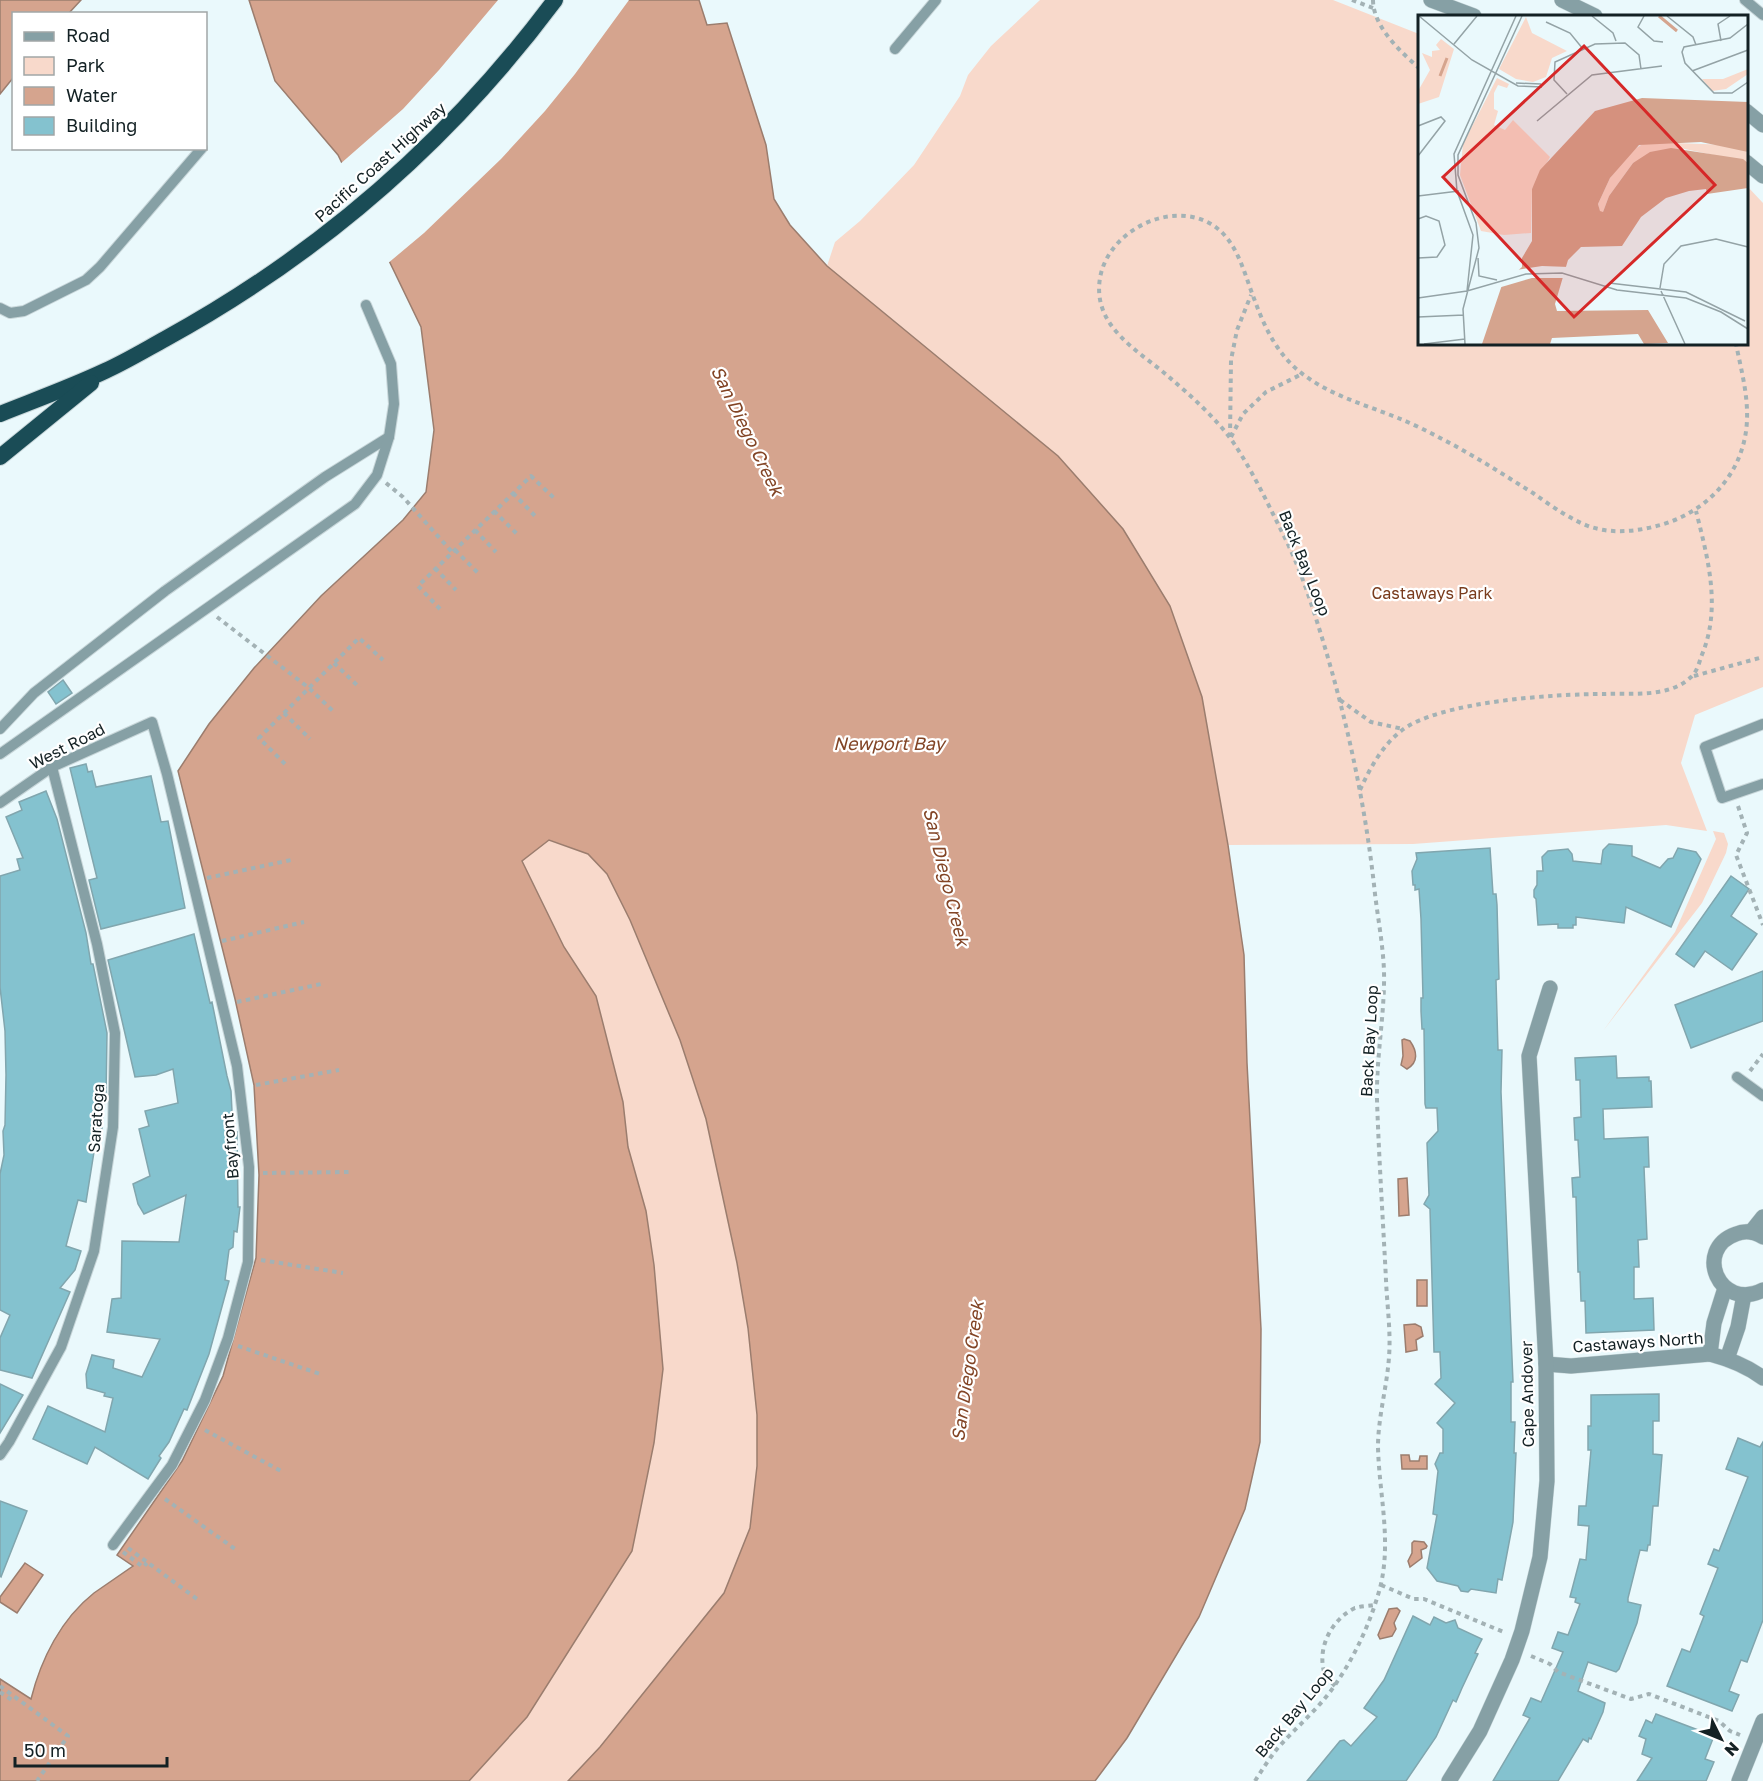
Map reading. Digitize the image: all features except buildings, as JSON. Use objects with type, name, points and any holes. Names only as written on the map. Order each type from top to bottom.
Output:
[{"type":"highway","name":"Pacific Coast Highway","points":[[0,414],[106,371],[242,295],[326,236],[388,183],[465,110],[555,0]]},
{"type":"highway","name":"Pacific Coast Highway","points":[[0,457],[106,371]]},
{"type":"street","points":[[1431,0],[1471,15]]},
{"type":"street","points":[[1562,0],[1582,8]]},
{"type":"street","points":[[1748,113],[1763,125]]},
{"type":"street","points":[[1748,164],[1763,176]]},
{"type":"street","name":"Cape Andover","points":[[1449,1781],[1480,1731],[1518,1644],[1540,1557],[1547,1481],[1546,1364],[1529,1056],[1550,988]]},
{"type":"street","points":[[1763,1217],[1757,1235],[1741,1232],[1731,1235],[1723,1241],[1714,1260],[1718,1280],[1725,1288],[1744,1295],[1755,1294],[1763,1290]]},
{"type":"street","points":[[1710,1354],[1714,1323],[1725,1288]]},
{"type":"street","points":[[1727,1359],[1738,1327],[1744,1295]]},
{"type":"street","name":"Castaways North","points":[[1546,1364],[1571,1366],[1710,1354],[1754,1371],[1763,1378]]},
{"type":"street","points":[[1739,1781],[1757,1747],[1763,1720]]},
{"type":"lane","points":[[895,49],[936,0]]},
{"type":"lane","points":[[1745,0],[1763,15]]},
{"type":"lane","points":[[0,308],[10,313],[24,311],[86,280],[100,267],[201,150]]},
{"type":"lane","points":[[0,754],[355,504],[377,476],[389,437],[394,404],[391,364],[366,304]]},
{"type":"lane","points":[[0,729],[34,693],[165,591],[325,477],[389,437]]},
{"type":"lane","name":"West Road","points":[[0,803],[52,767],[152,722]]},
{"type":"lane","name":"Bayfront","points":[[113,1545],[172,1465],[205,1400],[228,1338],[248,1262],[249,1167],[237,1066],[167,774],[152,722]]},
{"type":"lane","points":[[1763,724],[1705,747],[1722,798],[1763,784]]},
{"type":"lane","name":"Saratoga","points":[[0,1455],[61,1347],[94,1251],[113,1127],[115,1033],[97,944],[52,767]]},
{"type":"lane","points":[[1737,1077],[1763,1095]]},
{"type":"path","points":[[1352,0],[1373,8]]},
{"type":"path","points":[[1374,0],[1375,14],[1388,35],[1418,68]]},
{"type":"path","name":"Back Bay Loop","points":[[1255,1781],[1272,1755],[1335,1686],[1360,1643],[1381,1586],[1384,1569],[1385,1529],[1378,1443],[1390,1354],[1377,1089],[1384,968],[1360,790],[1340,699],[1312,608],[1286,539],[1230,438],[1186,392],[1123,340],[1105,317],[1100,295],[1100,277],[1105,262],[1128,232],[1148,222],[1165,217],[1183,216],[1214,225],[1235,249],[1266,328],[1283,355],[1302,374],[1344,398],[1397,418],[1443,439],[1479,459],[1568,516],[1592,527],[1619,531],[1638,530],[1676,520],[1696,511],[1724,484],[1736,467],[1743,447],[1747,423],[1746,395],[1736,345]]},
{"type":"path","points":[[1230,438],[1231,360],[1237,330],[1252,294]]},
{"type":"path","points":[[1230,438],[1243,414],[1266,392],[1302,374]]},
{"type":"path","points":[[440,609],[418,586],[435,568],[531,476],[554,498]]},
{"type":"path","points":[[513,493],[536,517]]},
{"type":"path","points":[[403,497],[478,573]]},
{"type":"path","points":[[495,511],[518,535]]},
{"type":"path","points":[[1693,676],[1707,644],[1712,609],[1712,576],[1696,511]]},
{"type":"path","points":[[475,530],[496,552]]},
{"type":"path","points":[[435,568],[456,590]]},
{"type":"path","points":[[205,608],[309,688],[335,712]]},
{"type":"path","points":[[285,764],[259,738],[359,638],[383,660]]},
{"type":"path","points":[[1360,790],[1381,751],[1403,729],[1434,714],[1500,701],[1584,694],[1646,693],[1677,687],[1693,676],[1763,657]]},
{"type":"path","points":[[334,663],[360,688]]},
{"type":"path","points":[[1340,699],[1371,722],[1403,729]]},
{"type":"path","points":[[284,713],[310,739]]},
{"type":"path","points":[[1734,794],[1747,833],[1736,855],[1763,925]]},
{"type":"path","points":[[209,888],[207,878],[291,860]]},
{"type":"path","points":[[222,941],[304,922]]},
{"type":"path","points":[[220,931],[225,951]]},
{"type":"path","points":[[237,1002],[321,984]]},
{"type":"path","points":[[234,991],[239,1012]]},
{"type":"path","points":[[256,1085],[339,1071]]},
{"type":"path","points":[[254,1074],[257,1096]]},
{"type":"path","points":[[262,1162],[262,1183]]},
{"type":"path","points":[[262,1173],[350,1172]]},
{"type":"path","points":[[258,1260],[343,1273]]},
{"type":"path","points":[[234,1356],[240,1336]]},
{"type":"path","points":[[237,1346],[320,1374]]},
{"type":"path","points":[[200,1439],[209,1419]]},
{"type":"path","points":[[204,1430],[281,1471]]},
{"type":"path","points":[[158,1507],[169,1490]]},
{"type":"path","points":[[164,1498],[235,1549]]},
{"type":"path","points":[[133,1540],[127,1548],[197,1599]]},
{"type":"path","points":[[113,1545],[143,1567],[147,1563]]},
{"type":"path","points":[[1381,1586],[1414,1599],[1424,1599],[1495,1628],[1505,1633],[1531,1656],[1550,1664],[1558,1672],[1631,1699],[1649,1694],[1719,1721],[1730,1731],[1757,1747]]},
{"type":"path","points":[[1335,1686],[1323,1668],[1323,1648],[1329,1634],[1341,1618],[1356,1608],[1375,1604]]},
{"type":"path","points":[[0,1686],[69,1736],[37,1781]]},
{"type":"path","points":[[0,1692],[12,1700],[17,1698]]},
{"type":"green space","name":"Castaways Park","points":[[1040,0],[1333,0],[1418,34],[1418,345],[1748,345],[1748,187],[1763,203],[1763,687],[1695,715],[1681,763],[1707,831],[1666,825],[1413,844],[1228,845],[1202,697],[1058,456],[827,266],[835,242],[860,221],[914,165],[960,96],[968,75],[991,46]]},
{"type":"green space","points":[[1713,831],[1724,833],[1728,844],[1702,903],[1603,1031],[1675,932],[1716,839]]},
{"type":"green space","points":[[548,840],[588,854],[607,874],[630,920],[680,1040],[706,1119],[737,1263],[748,1328],[757,1415],[757,1466],[750,1528],[724,1593],[600,1747],[568,1781],[469,1781],[527,1717],[632,1551],[654,1443],[663,1369],[654,1265],[646,1211],[628,1147],[623,1102],[596,996],[564,947],[522,861]]},
{"type":"water","points":[[0,0],[81,0],[70,12],[12,12],[12,79],[0,94]]},
{"type":"water","name":"Newport Bay","points":[[249,0],[699,0],[707,25],[727,23],[766,145],[774,199],[790,225],[827,266],[1058,456],[1123,529],[1170,606],[1202,697],[1228,845],[1244,955],[1247,1063],[1261,1329],[1260,1442],[1245,1509],[1199,1617],[1127,1738],[1095,1781],[568,1781],[600,1747],[724,1593],[750,1528],[757,1466],[757,1415],[748,1328],[737,1263],[706,1119],[680,1040],[630,920],[607,874],[588,854],[549,840],[522,861],[564,947],[596,996],[623,1102],[628,1147],[646,1211],[654,1265],[663,1369],[654,1443],[632,1551],[527,1717],[469,1781],[0,1781],[0,1679],[31,1699],[40,1669],[62,1627],[82,1603],[133,1566],[117,1555],[182,1461],[223,1376],[256,1258],[259,1175],[254,1085],[178,771],[209,724],[254,668],[321,596],[403,520],[426,492],[434,430],[421,327],[338,155],[275,81]]},
{"type":"water","points":[[1402,1040],[1410,1041],[1415,1052],[1414,1063],[1407,1069],[1401,1065]]},
{"type":"water","points":[[1407,1178],[1409,1215],[1399,1216],[1398,1179]]},
{"type":"water","points":[[1417,1280],[1427,1280],[1427,1306],[1417,1306]]},
{"type":"water","points":[[1415,1324],[1421,1327],[1423,1336],[1416,1340],[1417,1350],[1406,1352],[1404,1325]]},
{"type":"water","points":[[1401,1455],[1409,1455],[1410,1461],[1419,1461],[1420,1456],[1427,1456],[1427,1469],[1402,1469]]},
{"type":"water","points":[[1414,1541],[1424,1542],[1427,1546],[1421,1550],[1422,1558],[1410,1567],[1408,1561]]},
{"type":"water","points":[[25,1563],[43,1575],[17,1613],[0,1602],[0,1597]]},
{"type":"water","points":[[1397,1608],[1400,1611],[1394,1623],[1396,1629],[1392,1636],[1380,1639],[1378,1635],[1389,1609]]},
{"type":"pier","points":[[498,0],[629,0],[575,74],[501,159],[424,233],[387,264],[339,165],[403,109]]},
{"type":"water label","name":"San Diego Creek","points":[[747,431]]},
{"type":"water label","name":"San Diego Creek","points":[[946,877]]},
{"type":"water label","name":"San Diego Creek","points":[[968,1371]]}]
